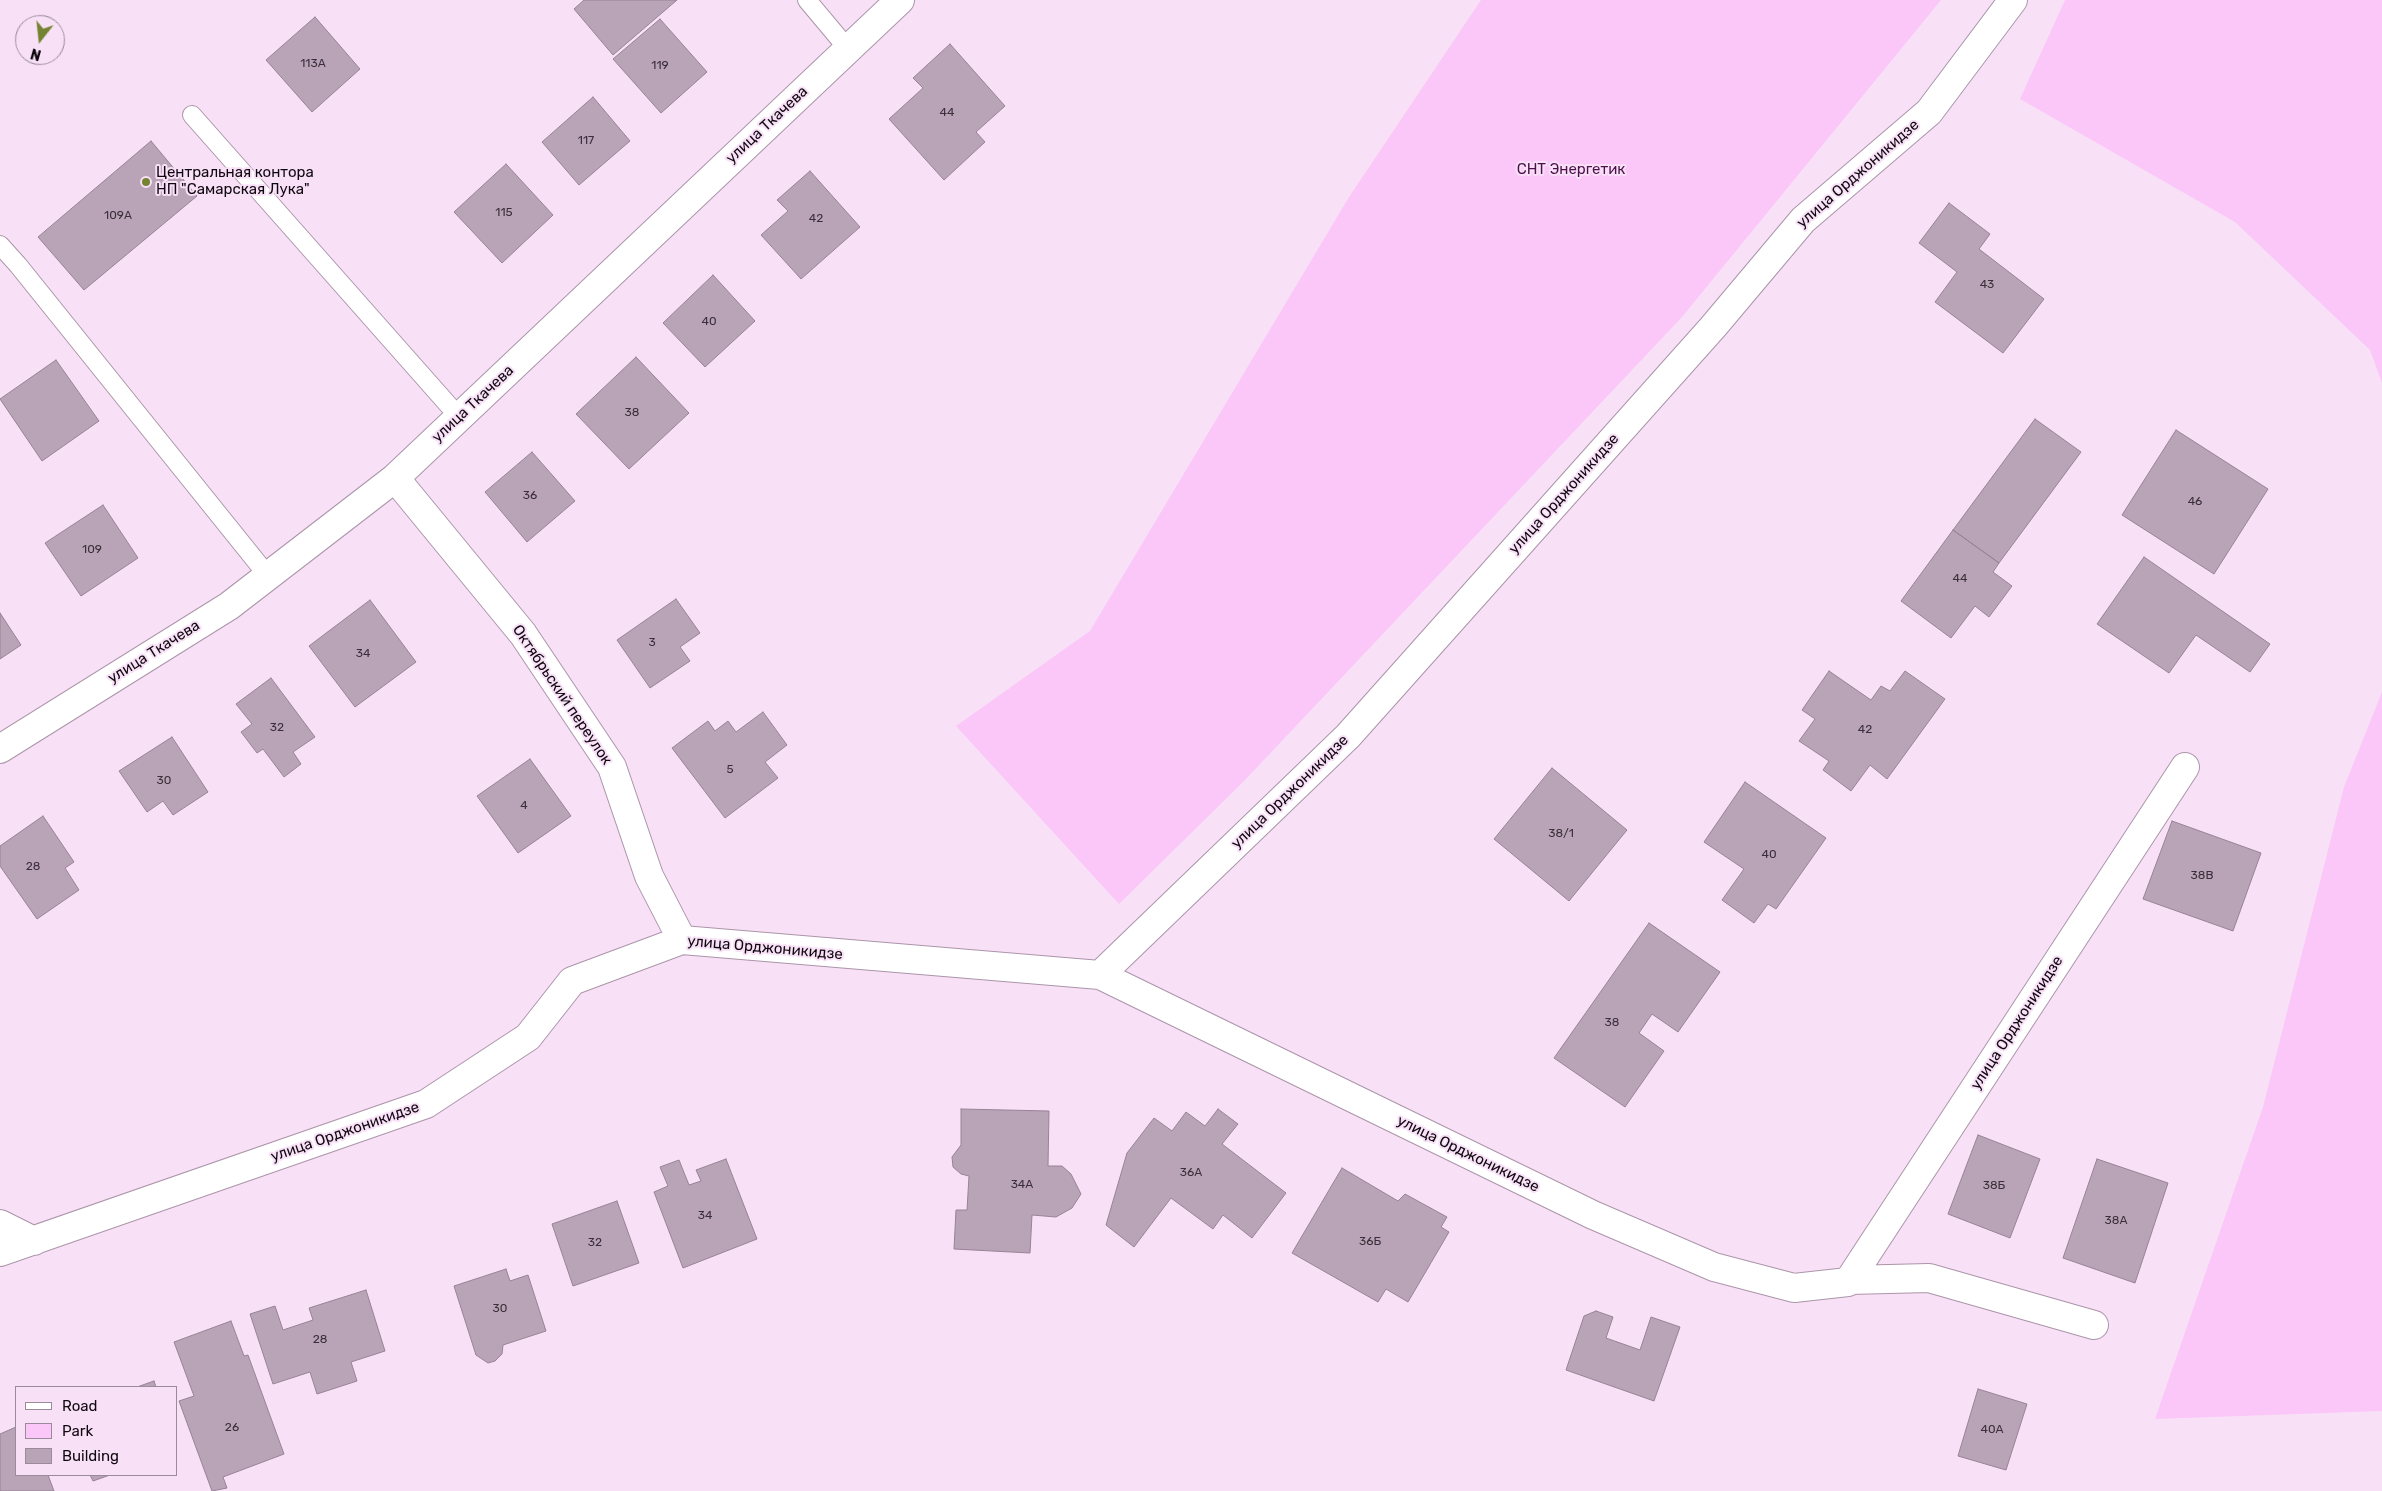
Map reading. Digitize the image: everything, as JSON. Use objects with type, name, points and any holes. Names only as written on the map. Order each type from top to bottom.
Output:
[{"type":"street","name":"улица Ткачева","points":[[0,749],[229,606],[395,478],[900,0]]},
{"type":"street","name":"улица Орджоникидзе","points":[[1100,975],[1348,736],[1713,327],[1803,220],[1929,112],[2012,0]]},
{"type":"street","name":"Октябрьский переулок","points":[[395,478],[524,634],[612,767],[649,876],[682,940]]},
{"type":"street","name":"улица Орджоникидзе","points":[[1849,1280],[2185,767]]},
{"type":"street","name":"улица Орджоникидзе","points":[[0,1252],[426,1104],[528,1037],[572,981],[682,940],[1100,975],[1594,1215],[1714,1267],[1794,1288],[1849,1280],[1929,1278],[2094,1325]]},
{"type":"street","points":[[0,1224],[34,1241]]},
{"type":"lane","points":[[806,0],[848,49]]},
{"type":"lane","points":[[192,115],[460,417]]},
{"type":"lane","points":[[0,245],[18,264],[268,576]]},
{"type":"green space","name":"СНТ Энергетик","points":[[1481,0],[1941,0],[1682,317],[1245,780],[1119,904],[956,726],[1090,631],[1349,197]]},
{"type":"green space","points":[[2065,0],[2382,0],[2382,383],[2370,350],[2235,222],[2020,99]]},
{"type":"green space","points":[[2382,692],[2382,1411],[2155,1419],[2263,1107],[2344,787]]},
{"type":"building","points":[[584,0],[677,0],[613,55],[574,9]]},
{"type":"building","points":[[315,17],[360,69],[312,112],[266,60]]},
{"type":"building","points":[[660,19],[707,72],[661,113],[613,59]]},
{"type":"building","points":[[950,44],[1005,106],[976,132],[985,142],[944,180],[889,119],[923,88],[913,78]]},
{"type":"building","points":[[593,97],[630,141],[579,185],[542,142]]},
{"type":"building","points":[[151,141],[197,196],[84,290],[38,237]]},
{"type":"building","points":[[506,164],[553,215],[502,263],[454,212]]},
{"type":"building","points":[[810,171],[860,227],[801,279],[761,235],[788,211],[777,200]]},
{"type":"building","points":[[1949,203],[1990,234],[1979,249],[2044,299],[2003,353],[1935,302],[1957,272],[1919,243]]},
{"type":"building","points":[[713,275],[755,321],[705,367],[663,323]]},
{"type":"building","points":[[636,357],[689,413],[629,469],[576,414]]},
{"type":"building","points":[[56,360],[99,421],[42,461],[0,399]]},
{"type":"building","points":[[2035,419],[2081,452],[1999,563],[1953,530]]},
{"type":"building","points":[[2176,430],[2268,489],[2214,574],[2122,515]]},
{"type":"building","points":[[532,452],[575,501],[527,542],[485,492]]},
{"type":"building","points":[[103,505],[138,558],[81,596],[45,543]]},
{"type":"building","points":[[1953,530],[1999,563],[1993,572],[2012,586],[1989,617],[1975,606],[1951,638],[1901,601]]},
{"type":"building","points":[[2144,557],[2270,644],[2250,672],[2196,635],[2169,673],[2097,624]]},
{"type":"building","points":[[676,599],[700,633],[680,647],[690,661],[650,688],[617,640]]},
{"type":"building","points":[[370,600],[416,662],[355,707],[309,646]]},
{"type":"building","points":[[0,613],[21,645],[0,659]]},
{"type":"building","points":[[1829,671],[1871,700],[1881,686],[1890,691],[1905,671],[1945,699],[1887,779],[1870,765],[1851,791],[1823,770],[1829,761],[1799,741],[1815,719],[1802,710]]},
{"type":"building","points":[[271,678],[315,737],[293,752],[301,764],[284,777],[263,749],[257,753],[241,732],[252,724],[236,704]]},
{"type":"building","points":[[763,712],[787,745],[765,762],[778,778],[725,818],[672,748],[708,721],[715,731],[728,721],[736,732]]},
{"type":"building","points":[[172,737],[208,792],[173,815],[163,801],[147,812],[119,771]]},
{"type":"building","points":[[530,759],[571,816],[518,853],[477,796]]},
{"type":"building","points":[[1552,768],[1627,830],[1569,901],[1494,839]]},
{"type":"building","points":[[1745,782],[1826,838],[1776,909],[1768,904],[1754,923],[1722,900],[1744,869],[1704,842]]},
{"type":"building","points":[[43,816],[74,862],[65,868],[79,890],[37,919],[0,866],[0,846]]},
{"type":"building","points":[[2172,821],[2261,853],[2233,931],[2143,899]]},
{"type":"building","points":[[1649,923],[1720,972],[1678,1032],[1652,1014],[1639,1033],[1664,1051],[1625,1107],[1554,1058]]},
{"type":"building","points":[[961,1109],[1049,1111],[1048,1166],[1062,1166],[1071,1174],[1081,1194],[1072,1208],[1056,1217],[1032,1215],[1030,1253],[954,1249],[956,1210],[967,1210],[969,1176],[961,1174],[953,1167],[952,1157],[961,1145]]},
{"type":"building","points":[[1218,1109],[1238,1124],[1222,1144],[1286,1193],[1252,1238],[1223,1215],[1213,1229],[1171,1198],[1134,1247],[1106,1225],[1127,1153],[1154,1118],[1172,1131],[1186,1112],[1205,1126]]},
{"type":"building","points":[[1978,1135],[2040,1159],[2010,1238],[1948,1214]]},
{"type":"building","points":[[726,1159],[757,1239],[683,1268],[654,1192],[668,1186],[660,1167],[679,1160],[689,1185],[701,1181],[696,1170]]},
{"type":"building","points":[[2097,1159],[2168,1183],[2135,1283],[2063,1258]]},
{"type":"building","points":[[1342,1168],[1398,1201],[1405,1194],[1447,1217],[1441,1227],[1449,1232],[1408,1302],[1386,1289],[1378,1302],[1292,1253]]},
{"type":"building","points":[[617,1201],[639,1263],[573,1286],[552,1224]]},
{"type":"building","points":[[506,1269],[510,1281],[528,1275],[546,1331],[503,1345],[502,1354],[495,1361],[488,1363],[476,1355],[454,1286]]},
{"type":"building","points":[[366,1290],[385,1351],[351,1362],[357,1381],[317,1394],[310,1372],[273,1384],[250,1314],[275,1306],[283,1330],[313,1320],[309,1308]]},
{"type":"building","points":[[1596,1311],[1613,1317],[1606,1338],[1640,1350],[1651,1317],[1680,1327],[1654,1401],[1566,1370],[1584,1316]]},
{"type":"building","points":[[231,1321],[244,1356],[248,1355],[284,1454],[223,1477],[227,1488],[212,1491],[179,1401],[194,1396],[174,1342]]},
{"type":"building","points":[[154,1381],[156,1386],[140,1386]]},
{"type":"building","points":[[1978,1389],[2027,1404],[2006,1470],[1958,1456]]},
{"type":"building","points":[[15,1427],[15,1476],[48,1476],[54,1491],[0,1491],[0,1434]]},
{"type":"building","points":[[90,1476],[107,1476],[93,1481]]},
{"type":"place","name":"Центральная контора НП \"Самарская Лука\"","points":[[146,182]]}]
